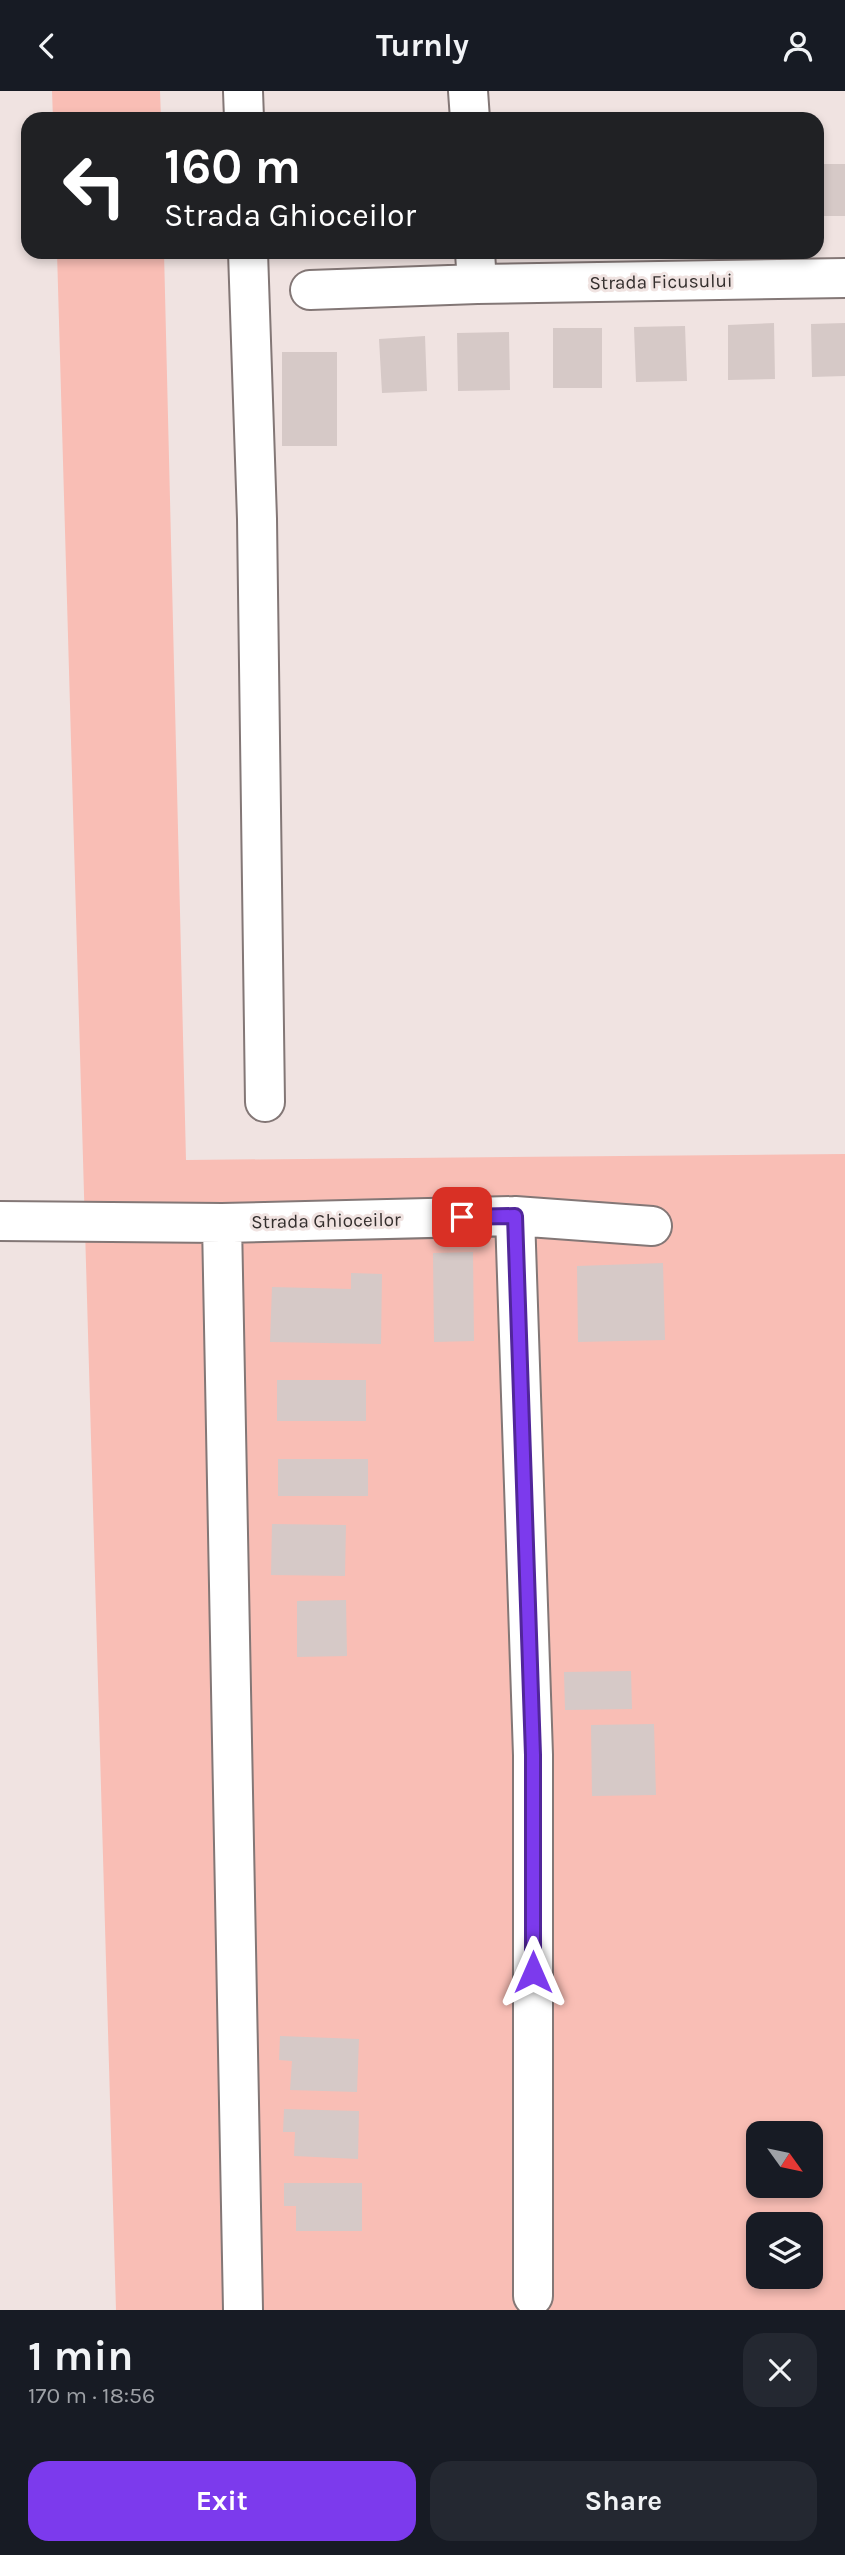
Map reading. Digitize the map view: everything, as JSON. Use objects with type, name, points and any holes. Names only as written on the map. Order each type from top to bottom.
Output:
[{"type":"street","points":[[243,91],[244,112]]},
{"type":"street","points":[[468,91],[470,112]]},
{"type":"street","points":[[248,259],[257,519],[265,1101]]},
{"type":"street","name":"Strada Ficusului","points":[[310,290],[476,268],[845,278]]},
{"type":"street","points":[[515,1216],[533,1755],[533,2296]]},
{"type":"street","name":"Strada Ghioceilor","points":[[0,1221],[222,1223],[515,1216],[652,1226]]},
{"type":"street","points":[[222,1223],[243,2310]]},
{"type":"shaded area","points":[[52,91],[160,91],[161,112],[53,112]]},
{"type":"shaded area","points":[[57,259],[164,259],[186,1160],[845,1154],[845,2310],[116,2310]]},
{"type":"building","points":[[824,164],[845,164],[845,216],[824,216]]},
{"type":"building","points":[[774,323],[775,379],[728,380],[728,325]]},
{"type":"building","points":[[845,323],[845,376],[812,377],[811,324]]},
{"type":"building","points":[[685,326],[687,381],[636,382],[634,327]]},
{"type":"building","points":[[553,328],[602,328],[602,388],[553,388]]},
{"type":"building","points":[[509,332],[510,390],[458,391],[457,333]]},
{"type":"building","points":[[425,336],[427,391],[382,393],[379,339]]},
{"type":"building","points":[[282,352],[337,352],[337,446],[282,446]]},
{"type":"building","points":[[473,1252],[474,1341],[434,1342],[433,1253]]},
{"type":"building","points":[[663,1263],[665,1340],[578,1342],[577,1266]]},
{"type":"building","points":[[351,1273],[382,1274],[381,1344],[270,1342],[272,1287],[351,1289]]},
{"type":"building","points":[[277,1380],[366,1380],[366,1421],[277,1421]]},
{"type":"building","points":[[278,1459],[368,1459],[368,1496],[278,1496]]},
{"type":"building","points":[[272,1524],[346,1525],[345,1576],[271,1575]]},
{"type":"building","points":[[346,1600],[347,1656],[297,1657],[297,1601]]},
{"type":"building","points":[[631,1671],[632,1709],[565,1710],[564,1672]]},
{"type":"building","points":[[654,1724],[656,1795],[592,1796],[591,1725]]},
{"type":"building","points":[[280,2036],[359,2039],[357,2092],[290,2090],[292,2061],[279,2060]]},
{"type":"building","points":[[284,2109],[359,2111],[358,2159],[294,2156],[295,2132],[283,2132]]},
{"type":"building","points":[[284,2183],[362,2183],[362,2231],[296,2231],[296,2206],[284,2206]]},
{"type":"route","points":[[462,1217],[515,1216],[533,1755],[533,1972]]}]
